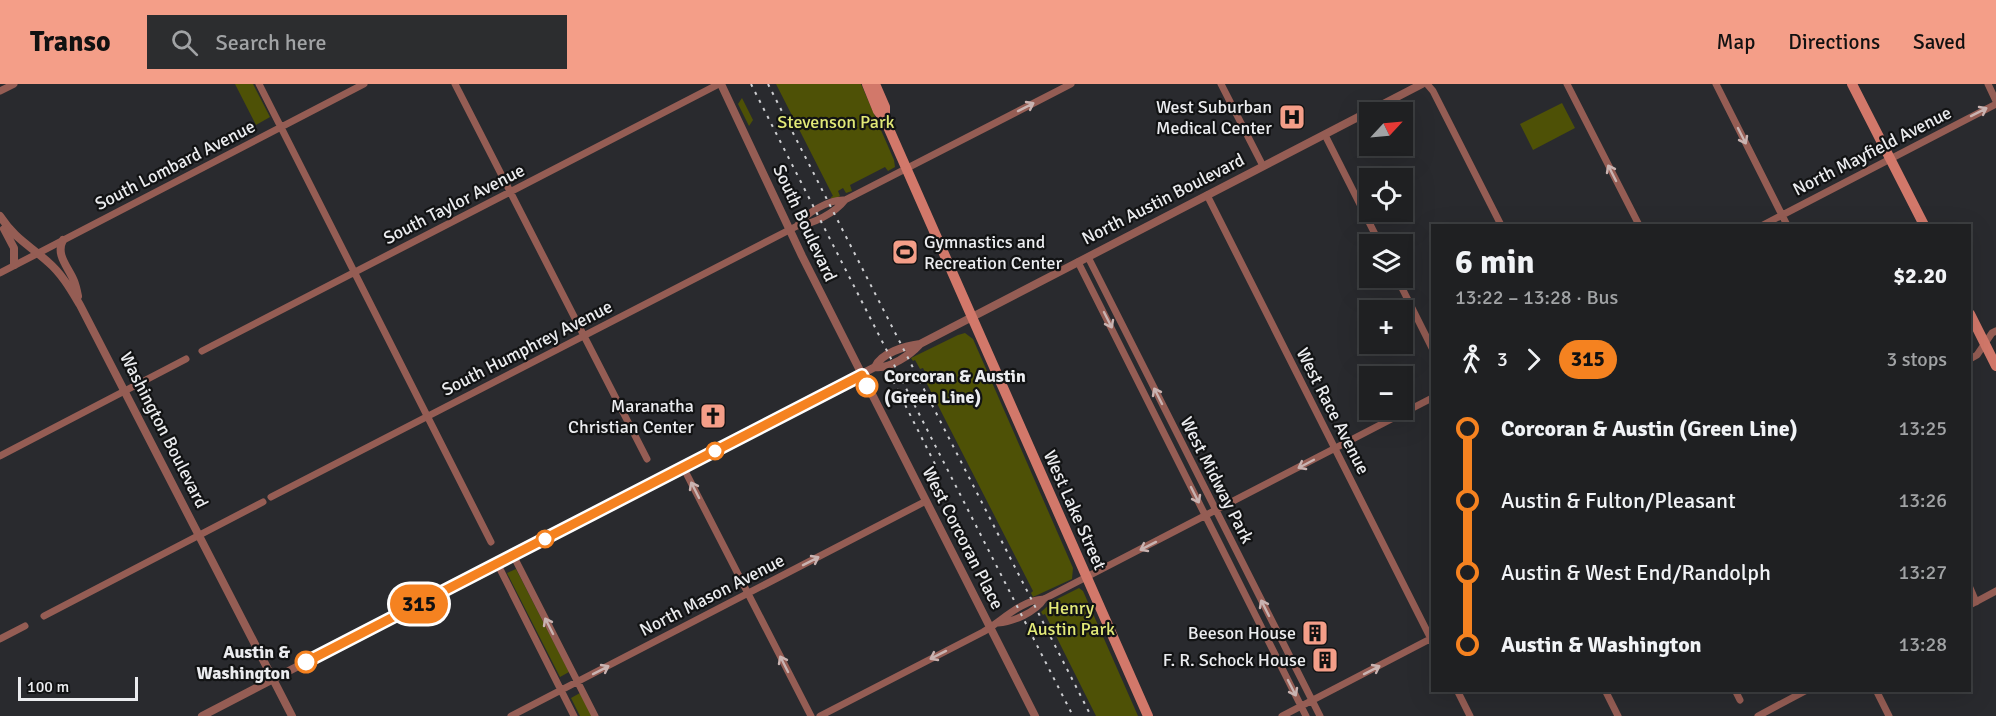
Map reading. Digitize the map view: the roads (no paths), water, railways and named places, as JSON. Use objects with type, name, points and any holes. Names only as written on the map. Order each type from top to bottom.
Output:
[{"type":"main road","points":[[867,84],[878,111],[885,120]]},
{"type":"main road","points":[[875,84],[885,107],[885,120]]},
{"type":"main road","points":[[1852,84],[1923,224]]},
{"type":"main road","name":"West Lake Street","points":[[885,120],[1148,716]]},
{"type":"main road","points":[[1971,316],[1996,366]]},
{"type":"street","points":[[0,91],[14,84]]},
{"type":"street","points":[[259,84],[491,542]]},
{"type":"street","name":"South Lombard Avenue","points":[[0,273],[364,84]]},
{"type":"street","points":[[455,84],[647,459]]},
{"type":"street","name":"South Taylor Avenue","points":[[202,351],[720,84]]},
{"type":"street","name":"South Boulevard","points":[[720,84],[793,228],[862,375]]},
{"type":"street","name":"South Humphrey Avenue","points":[[271,497],[793,228],[806,225],[840,207],[845,200],[1071,84]]},
{"type":"street","points":[[1221,84],[1263,166]]},
{"type":"street","name":"North Austin Boulevard","points":[[202,716],[862,375],[875,367],[878,361],[897,351],[907,346],[920,344],[1422,84]]},
{"type":"street","points":[[1427,84],[1433,91],[1500,224]]},
{"type":"street","points":[[1567,84],[1638,224]]},
{"type":"street","points":[[1716,84],[1786,224]]},
{"type":"street","points":[[1988,84],[1996,102]]},
{"type":"street","name":"North Mayfield Avenue","points":[[1765,224],[1996,102]]},
{"type":"street","points":[[1325,135],[1375,234]]},
{"type":"street","name":"West Race Avenue","points":[[1207,195],[1431,637]]},
{"type":"street","points":[[0,217],[14,248],[14,266]]},
{"type":"street","name":"Washington Boulevard","points":[[0,217],[13,234],[60,275],[80,305],[292,716]]},
{"type":"street","points":[[63,240],[60,246],[63,260],[75,282],[80,305]]},
{"type":"street","name":"West Midway Park","points":[[1088,257],[1320,716]]},
{"type":"street","name":"West Midway Park","points":[[1078,262],[1306,716]]},
{"type":"street","points":[[1402,288],[1431,346]]},
{"type":"street","points":[[1971,358],[1977,355],[1992,333],[1996,331]]},
{"type":"street","points":[[0,456],[186,359]]},
{"type":"street","name":"West Corcoran Place","points":[[862,375],[926,501],[994,626],[1035,716]]},
{"type":"street","points":[[820,716],[994,626],[1007,623],[1040,606],[1044,599],[1431,399]]},
{"type":"street","points":[[683,467],[811,716]]},
{"type":"street","name":"North Mason Avenue","points":[[511,716],[926,501]]},
{"type":"street","points":[[44,616],[263,502]]},
{"type":"street","points":[[513,555],[595,716]]},
{"type":"street","points":[[497,563],[574,716]]},
{"type":"street","points":[[1973,603],[1996,591]]},
{"type":"street","points":[[0,639],[25,626]]},
{"type":"street","points":[[1282,716],[1431,640]]},
{"type":"street","points":[[1458,692],[1470,716]]},
{"type":"street","points":[[1606,692],[1618,716]]},
{"type":"street","points":[[1736,692],[1740,700]]},
{"type":"street","points":[[1758,716],[1803,692]]},
{"type":"street","points":[[1877,692],[1889,716]]},
{"type":"railway","points":[[751,84],[1073,716]]},
{"type":"railway","points":[[768,84],[1091,716]]},
{"type":"railway","points":[[889,373],[936,466]]},
{"type":"place","name":"West Suburban Medical Center","points":[[1292,117]]},
{"type":"place","name":"Gymnastics and Recreation Center","points":[[905,252]]},
{"type":"place","name":"Corcoran & Austin (Green Line)","points":[[867,386]]},
{"type":"place","name":"Maranatha Christian Center","points":[[713,416]]},
{"type":"place","name":"Beeson House","points":[[1315,633]]},
{"type":"place","name":"F. R. Schock House","points":[[1325,660]]},
{"type":"place","name":"Austin & Washington","points":[[306,662]]},
{"type":"park label","name":"Stevenson Park","points":[[836,122]]},
{"type":"park label","name":"Henry Austin Park","points":[[1071,618]]}]
